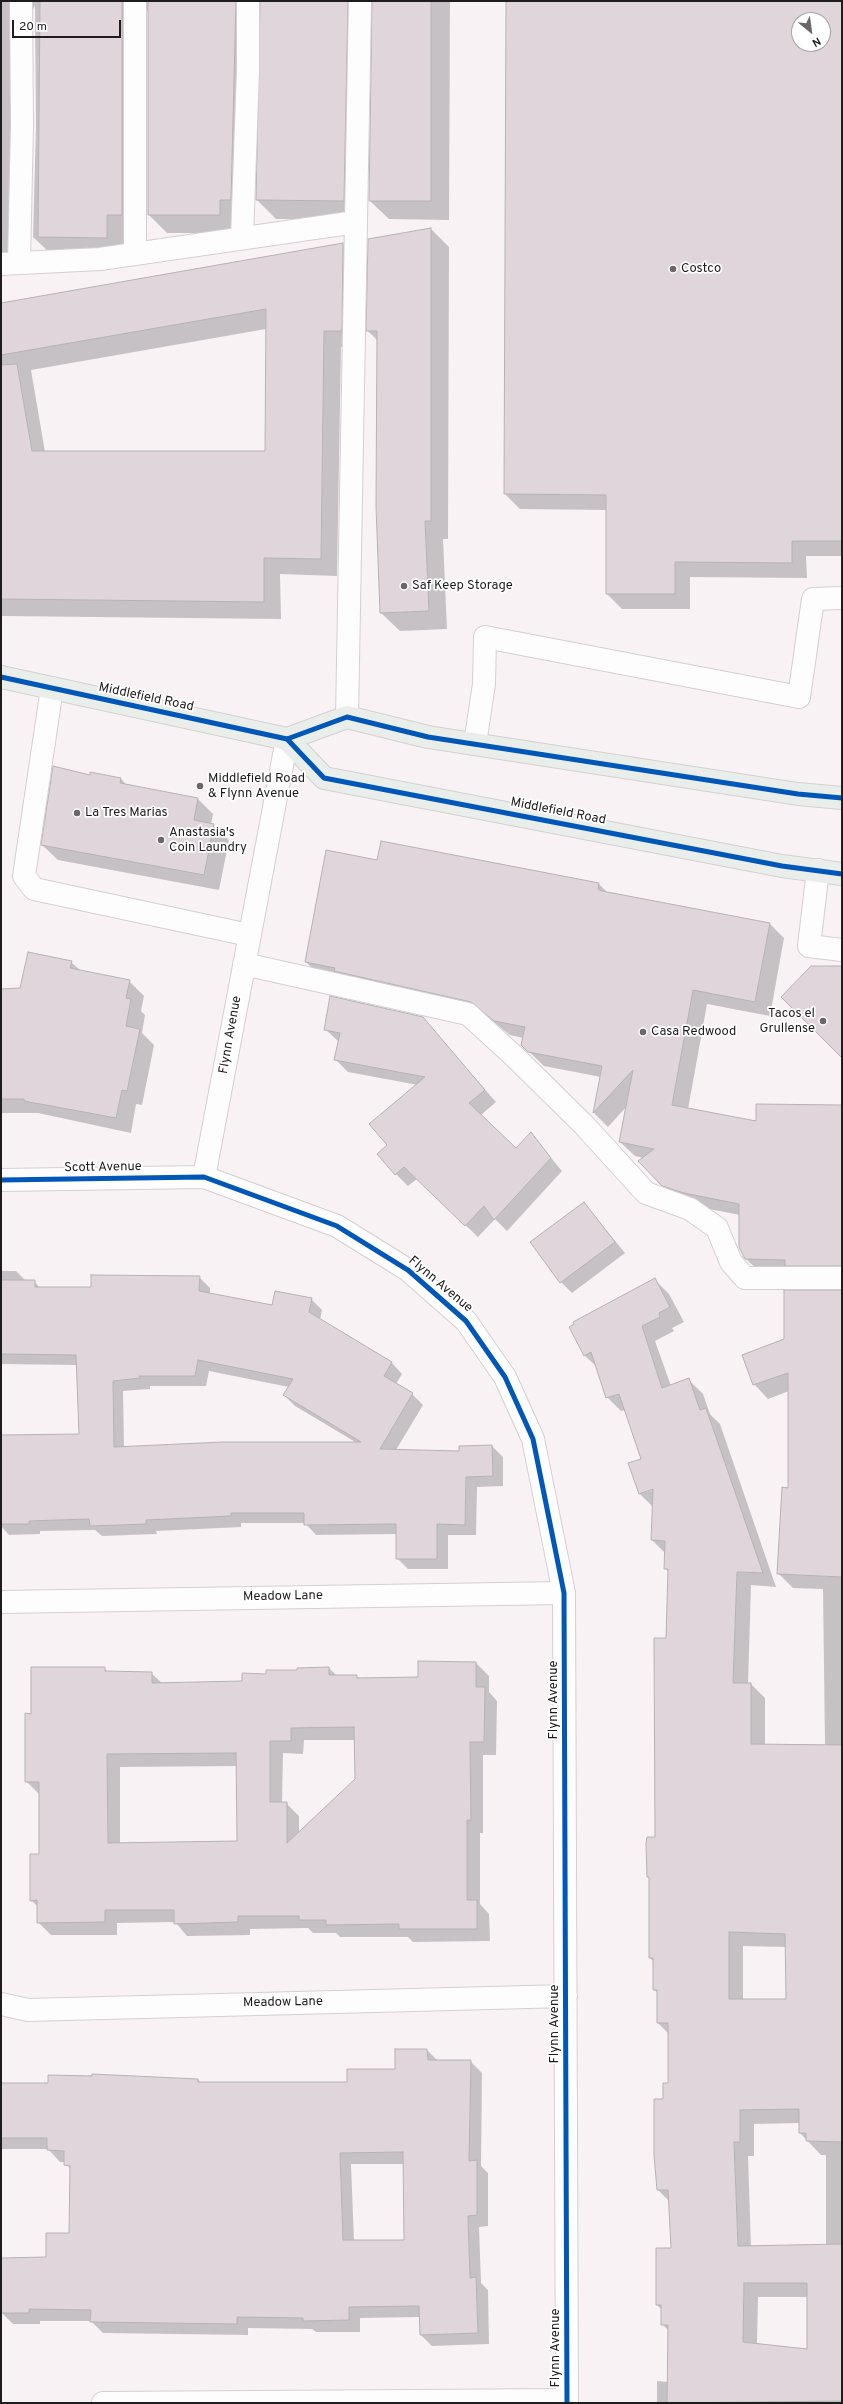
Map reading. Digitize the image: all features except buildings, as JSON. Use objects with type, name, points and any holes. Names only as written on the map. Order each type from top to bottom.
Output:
[{"type":"main road","name":"Middlefield Road","points":[[1,677],[287,739],[324,778],[782,866],[842,874]]},
{"type":"main road","points":[[287,739],[348,717],[428,737],[798,794],[842,798]]},
{"type":"street","points":[[21,1],[22,125],[10,264],[100,259],[356,222]]},
{"type":"street","points":[[134,1],[136,254]]},
{"type":"street","points":[[242,238],[248,71],[248,1]]},
{"type":"street","points":[[348,717],[360,1]]},
{"type":"street","points":[[476,744],[484,684],[485,638],[799,696],[813,599],[842,598]]},
{"type":"street","points":[[52,688],[24,876],[34,889],[249,935]]},
{"type":"street","name":"Flynn Avenue","points":[[287,739],[204,1177],[337,1226],[408,1270],[466,1321],[505,1377],[534,1439],[564,1593],[567,2402]]},
{"type":"street","points":[[818,870],[809,946],[842,950]]},
{"type":"street","points":[[244,964],[468,1014],[515,1057],[584,1125],[646,1193],[690,1209],[716,1228],[731,1262],[746,1278],[842,1278]]},
{"type":"street","name":"Scott Avenue","points":[[1,1180],[204,1177]]},
{"type":"street","name":"Meadow Lane","points":[[1,1602],[564,1593]]},
{"type":"street","name":"Meadow Lane","points":[[1,2004],[28,2010],[566,1996]]},
{"type":"street","points":[[103,2403],[567,2402]]},
{"type":"cycle path","points":[[1,677],[287,739],[347,717],[428,737],[798,794],[842,798]]},
{"type":"cycle path","points":[[287,739],[324,778],[782,866],[842,874]]},
{"type":"cycle path","points":[[1,1180],[204,1177],[337,1226],[408,1270],[466,1321],[505,1377],[533,1439],[564,1593],[567,2403]]},
{"type":"place","name":"Costco","points":[[673,269]]},
{"type":"place","name":"Saf Keep Storage","points":[[404,586]]},
{"type":"place","name":"Middlefield Road & Flynn Avenue","points":[[200,786]]},
{"type":"place","name":"La Tres Marias","points":[[77,813]]},
{"type":"place","name":"Anastasia's Coin Laundry","points":[[161,840]]},
{"type":"place","name":"Tacos el Grullense","points":[[823,1021]]},
{"type":"place","name":"Casa Redwood","points":[[643,1032]]}]
